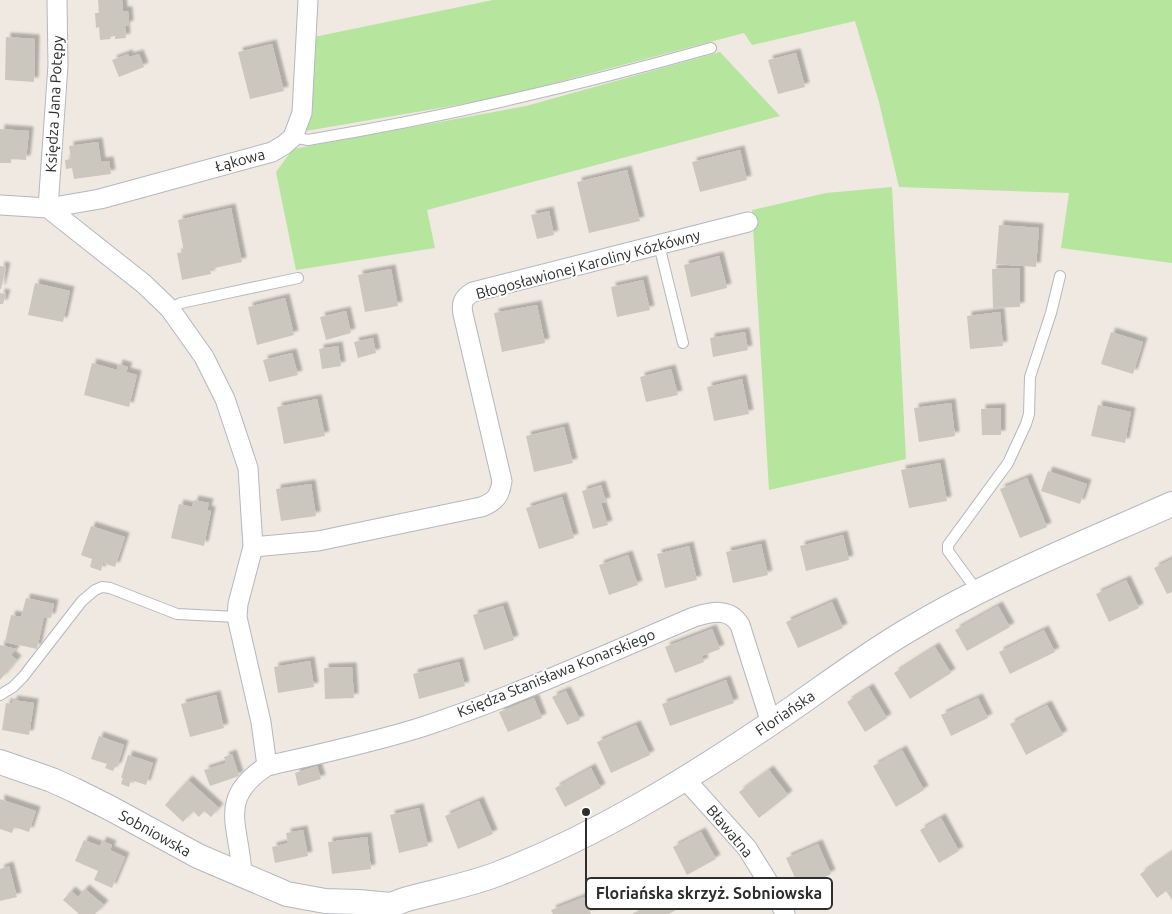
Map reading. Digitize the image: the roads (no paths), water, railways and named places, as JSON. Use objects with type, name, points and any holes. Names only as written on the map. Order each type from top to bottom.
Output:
[{"type":"street","name":"Księdza Jana Potępy","points":[[48,208],[58,65],[57,0]]},
{"type":"street","points":[[293,137],[302,112],[308,0]]},
{"type":"street","name":"Łąkowa","points":[[48,208],[100,199],[272,152],[293,137]]},
{"type":"street","points":[[0,205],[48,208],[144,284],[170,309],[204,357],[225,399],[248,468],[253,547],[238,604],[237,617],[261,722],[267,766]]},
{"type":"street","name":"Błogosławionej Karoliny Kózkówny","points":[[253,547],[318,541],[480,507],[496,499],[500,492],[502,481],[500,468],[462,314],[462,301],[473,292],[748,222]]},
{"type":"street","name":"Floriańska","points":[[287,894],[325,901],[358,902],[384,910],[498,874],[561,847],[635,809],[685,779],[902,634],[978,592],[1172,504]]},
{"type":"street","name":"Księdza Stanisława Konarskiego","points":[[242,875],[235,805],[245,783],[254,774],[267,766],[351,748],[422,726],[516,692],[694,617],[717,612],[732,616],[740,625],[771,723]]},
{"type":"street","name":"Sobniowska","points":[[0,762],[52,780],[74,790],[198,856],[287,894]]},
{"type":"street","name":"Bławatna","points":[[685,779],[747,848],[786,914]]},
{"type":"street","points":[[287,894],[302,914]]},
{"type":"lane","points":[[293,137],[308,140],[473,109],[603,78],[711,48]]},
{"type":"lane","points":[[658,245],[683,343]]},
{"type":"lane","points":[[978,592],[948,551],[948,545],[1008,463],[1026,424],[1029,414],[1030,377],[1060,276]]},
{"type":"lane","points":[[170,309],[181,303],[298,278]]},
{"type":"lane","points":[[0,695],[13,687],[23,677],[82,601],[95,590],[102,587],[110,588],[177,614],[237,617]]},
{"type":"place","name":"Floriańska skrzyż. Sobniowska","points":[[586,812]]}]
